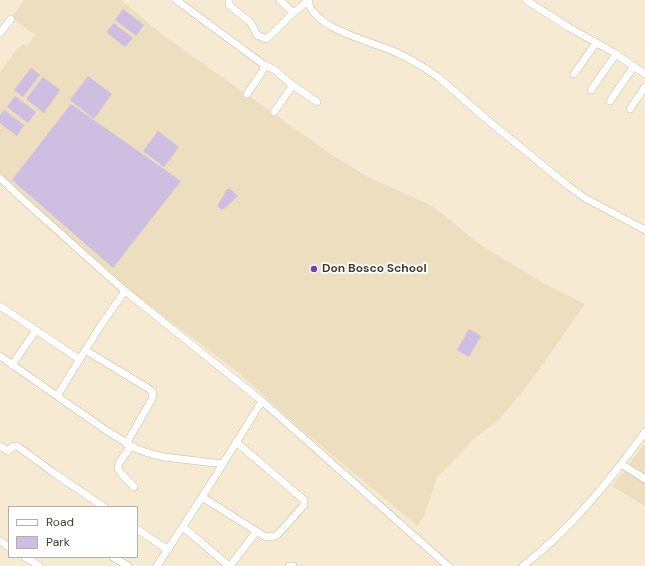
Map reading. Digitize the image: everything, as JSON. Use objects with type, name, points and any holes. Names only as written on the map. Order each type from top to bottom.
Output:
[{"type":"street","points":[[176,0],[317,102]]},
{"type":"street","points":[[228,0],[229,5],[251,23],[257,35],[263,39],[266,39],[271,35],[308,0],[311,10],[337,29],[365,41],[392,50],[425,67],[542,166],[567,185],[592,202],[645,230]]},
{"type":"street","points":[[280,0],[293,13]]},
{"type":"street","points":[[526,0],[568,27],[616,54],[645,74]]},
{"type":"street","points":[[0,34],[11,19]]},
{"type":"street","points":[[574,74],[596,43]]},
{"type":"street","points":[[591,90],[616,54]]},
{"type":"street","points":[[247,94],[262,72],[264,68],[263,64]]},
{"type":"street","points":[[610,101],[634,66]]},
{"type":"street","points":[[274,112],[289,90],[291,84]]},
{"type":"street","points":[[630,109],[644,90]]},
{"type":"street","points":[[0,178],[125,291],[262,401],[448,566]]},
{"type":"street","points":[[57,396],[84,350],[125,291]]},
{"type":"street","points":[[0,306],[79,359]]},
{"type":"street","points":[[12,365],[36,330]]},
{"type":"street","points":[[84,350],[153,392],[152,399],[119,463],[118,469],[134,487]]},
{"type":"street","points":[[0,356],[129,445],[148,454],[223,464]]},
{"type":"street","points":[[157,566],[262,401]]},
{"type":"street","points":[[523,566],[545,549],[569,526],[622,464],[645,432]]},
{"type":"street","points":[[202,497],[256,532],[269,537],[275,536],[287,526],[304,505],[304,502],[236,442]]},
{"type":"street","points":[[0,446],[8,451],[14,446],[17,446],[103,506]]},
{"type":"street","points":[[622,464],[645,479]]},
{"type":"street","points":[[183,527],[230,566],[256,532]]},
{"type":"street","points":[[140,528],[169,549]]},
{"type":"street","points":[[27,558],[39,566]]},
{"type":"street","points":[[115,558],[128,566]]},
{"type":"shaded area","name":"Don Bosco School","points":[[24,0],[121,0],[164,36],[332,155],[368,177],[428,204],[443,214],[476,242],[538,280],[585,304],[530,382],[499,420],[474,439],[438,476],[423,518],[417,526],[295,424],[239,373],[141,299],[28,200],[0,173],[0,73],[18,47],[20,48],[23,44],[27,46],[35,35],[12,18]]},
{"type":"shaded area","points":[[645,443],[645,506],[612,486]]},
{"type":"green space","points":[[123,9],[144,25],[136,36],[115,20]]},
{"type":"green space","points":[[114,23],[133,38],[125,47],[106,32]]},
{"type":"green space","points":[[31,68],[40,75],[23,97],[14,90]]},
{"type":"green space","points":[[88,76],[112,94],[94,119],[70,100]]},
{"type":"green space","points":[[43,77],[60,90],[44,113],[26,99]]},
{"type":"green space","points":[[15,96],[36,112],[28,123],[7,107]]},
{"type":"green space","points":[[71,104],[181,181],[113,268],[12,180]]},
{"type":"green space","points":[[4,110],[24,125],[17,136],[0,123],[0,115]]},
{"type":"green space","points":[[158,131],[179,147],[164,167],[143,151]]},
{"type":"green space","points":[[227,189],[230,189],[238,196],[224,209],[221,209],[218,205]]},
{"type":"green space","points":[[469,329],[481,336],[469,357],[457,350]]},
{"type":"place","name":"Don Bosco School","points":[[314,269]]}]
